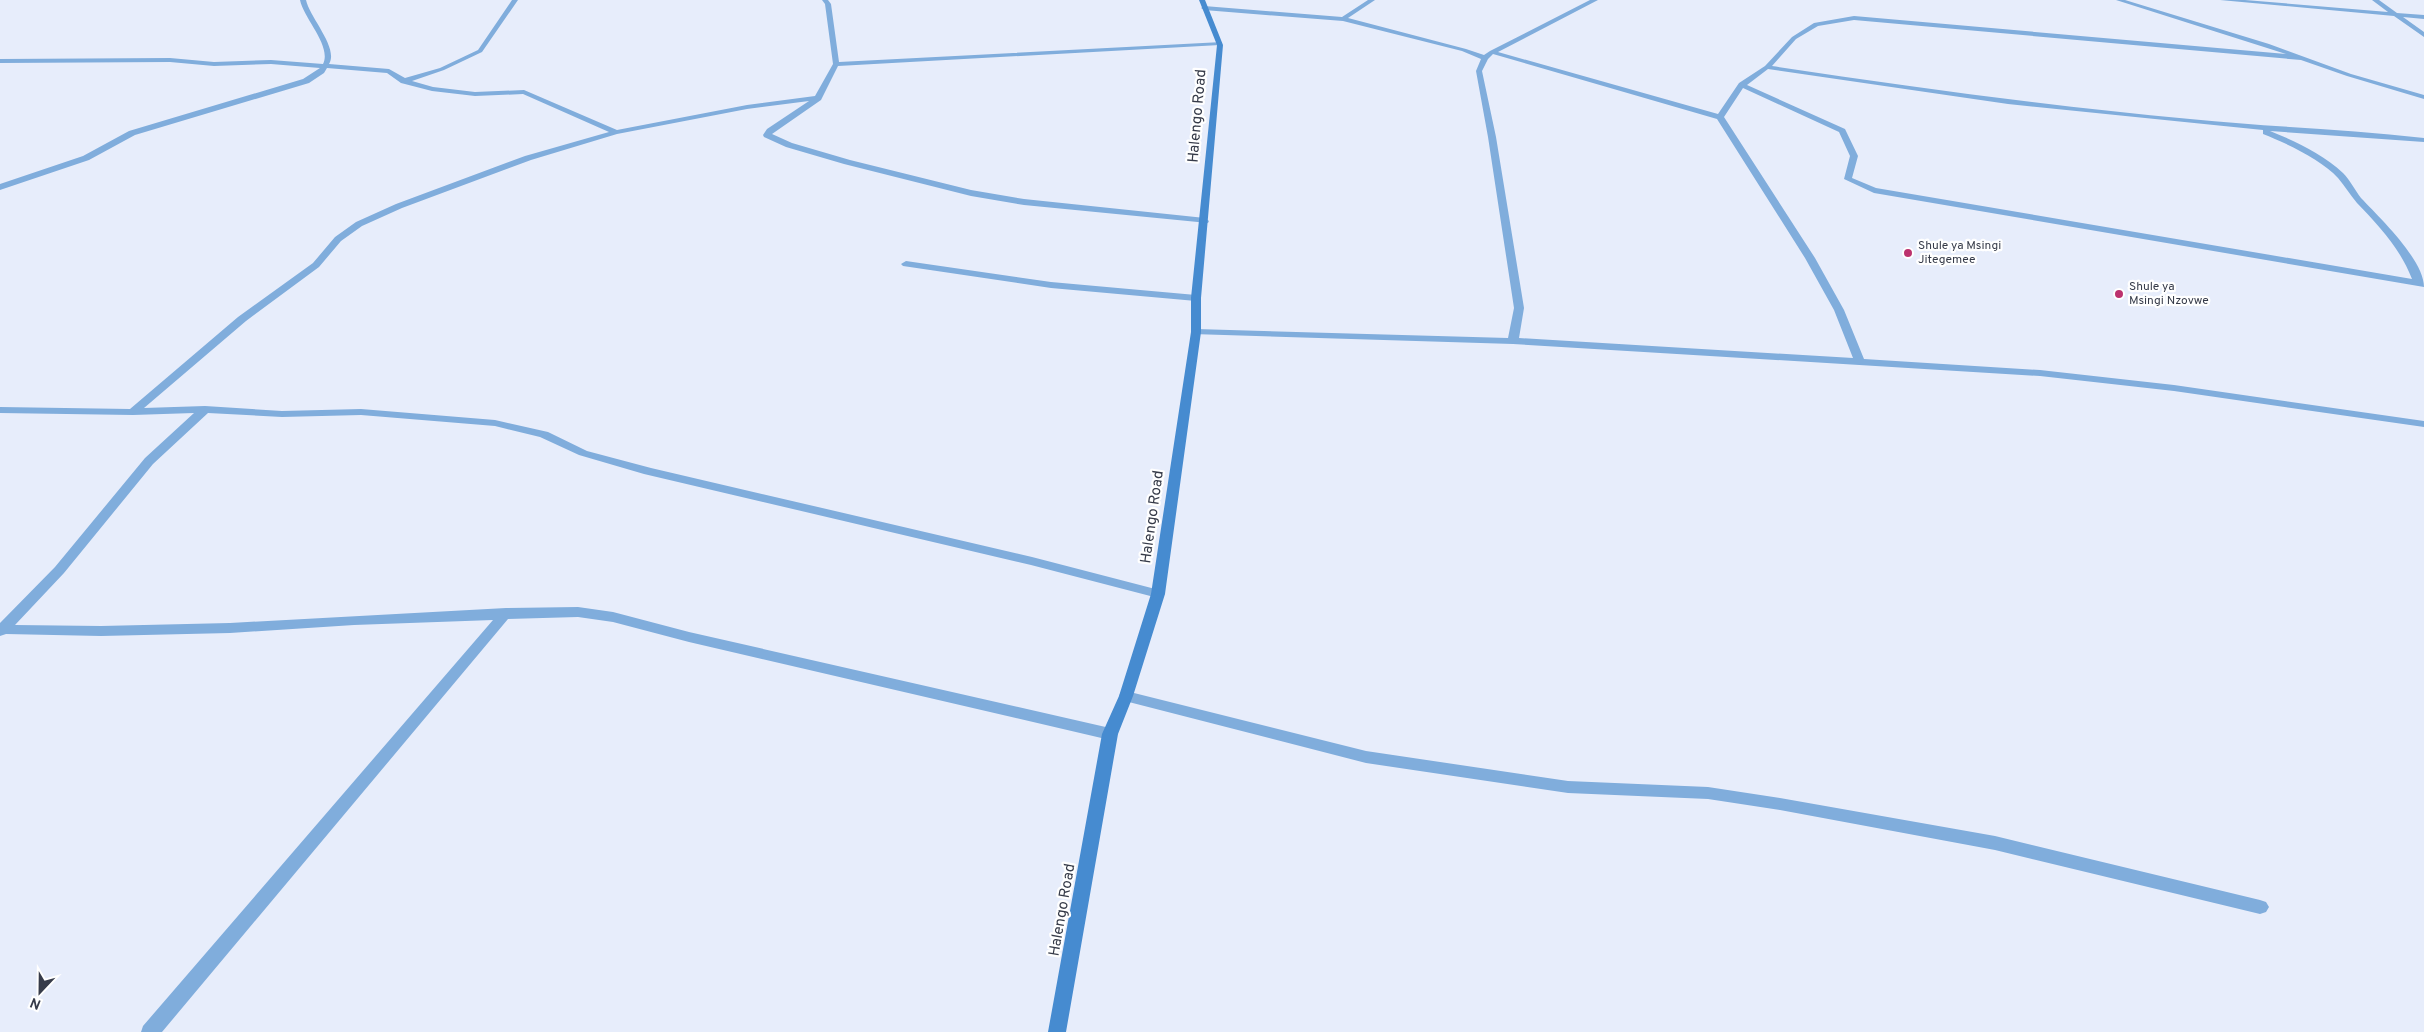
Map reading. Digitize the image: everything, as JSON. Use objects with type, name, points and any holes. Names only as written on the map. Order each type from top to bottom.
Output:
[{"type":"street","points":[[0,187],[86,158],[132,133],[306,81],[319,75],[327,66],[328,50],[303,0]]},
{"type":"street","points":[[404,81],[442,69],[480,51],[515,0]]},
{"type":"street","points":[[825,0],[828,4],[836,64],[818,98],[802,111],[770,130],[767,135],[789,145],[847,162],[971,193],[1024,202],[1204,221]]},
{"type":"street","points":[[1343,19],[1372,0]]},
{"type":"street","points":[[1513,341],[1519,308],[1492,137],[1480,86],[1479,70],[1485,58],[1492,52],[1595,0]]},
{"type":"street","points":[[2119,0],[2424,97]]},
{"type":"street","points":[[2223,0],[2424,18]]},
{"type":"street","points":[[2375,0],[2424,34]]},
{"type":"street","points":[[1203,4],[1343,19],[1464,50],[1485,58]]},
{"type":"street","name":"Halengo Road","points":[[1057,1032],[1110,734],[1126,696],[1158,594],[1196,332],[1196,298],[1220,43],[1203,4]]},
{"type":"street","points":[[1720,117],[1742,85],[1767,66],[1794,38],[1816,24],[1854,18],[2254,52],[2299,58]]},
{"type":"street","points":[[836,64],[1220,43]]},
{"type":"street","points":[[1492,52],[1720,117],[1810,258],[1839,310],[1859,361]]},
{"type":"street","points":[[0,61],[170,60],[214,64],[272,62],[389,71],[404,81],[455,93],[524,92],[616,132]]},
{"type":"street","points":[[1767,66],[2041,105],[2252,127],[2424,140]]},
{"type":"street","points":[[1742,85],[1842,131],[1854,156],[1848,179],[1874,190],[2421,283]]},
{"type":"street","points":[[133,412],[242,319],[316,265],[338,239],[359,224],[416,199],[528,158],[616,132],[747,107],[818,98]]},
{"type":"street","points":[[2252,127],[2296,144],[2340,175],[2358,199],[2384,225],[2410,261],[2421,283]]},
{"type":"street","points":[[906,264],[984,278],[1125,293],[1196,298]]},
{"type":"street","points":[[1196,332],[1513,341],[2040,373],[2174,388],[2424,424]]},
{"type":"street","points":[[1,630],[45,587],[149,462],[180,431],[206,409]]},
{"type":"street","points":[[0,410],[133,412],[206,409],[282,414],[361,412],[495,423],[544,434],[583,453],[648,471],[1032,561],[1158,594]]},
{"type":"street","points":[[1,630],[101,631],[230,628],[506,613],[578,612],[612,617],[689,637],[1110,734]]},
{"type":"street","points":[[150,1032],[506,613]]},
{"type":"street","points":[[1126,696],[1366,757],[1568,787],[1708,793],[1780,804],[1995,843],[2260,907]]},
{"type":"place","name":"Shule ya Msingi Jitegemee","points":[[1908,253]]},
{"type":"place","name":"Shule ya Msingi Nzovwe","points":[[2119,294]]}]
